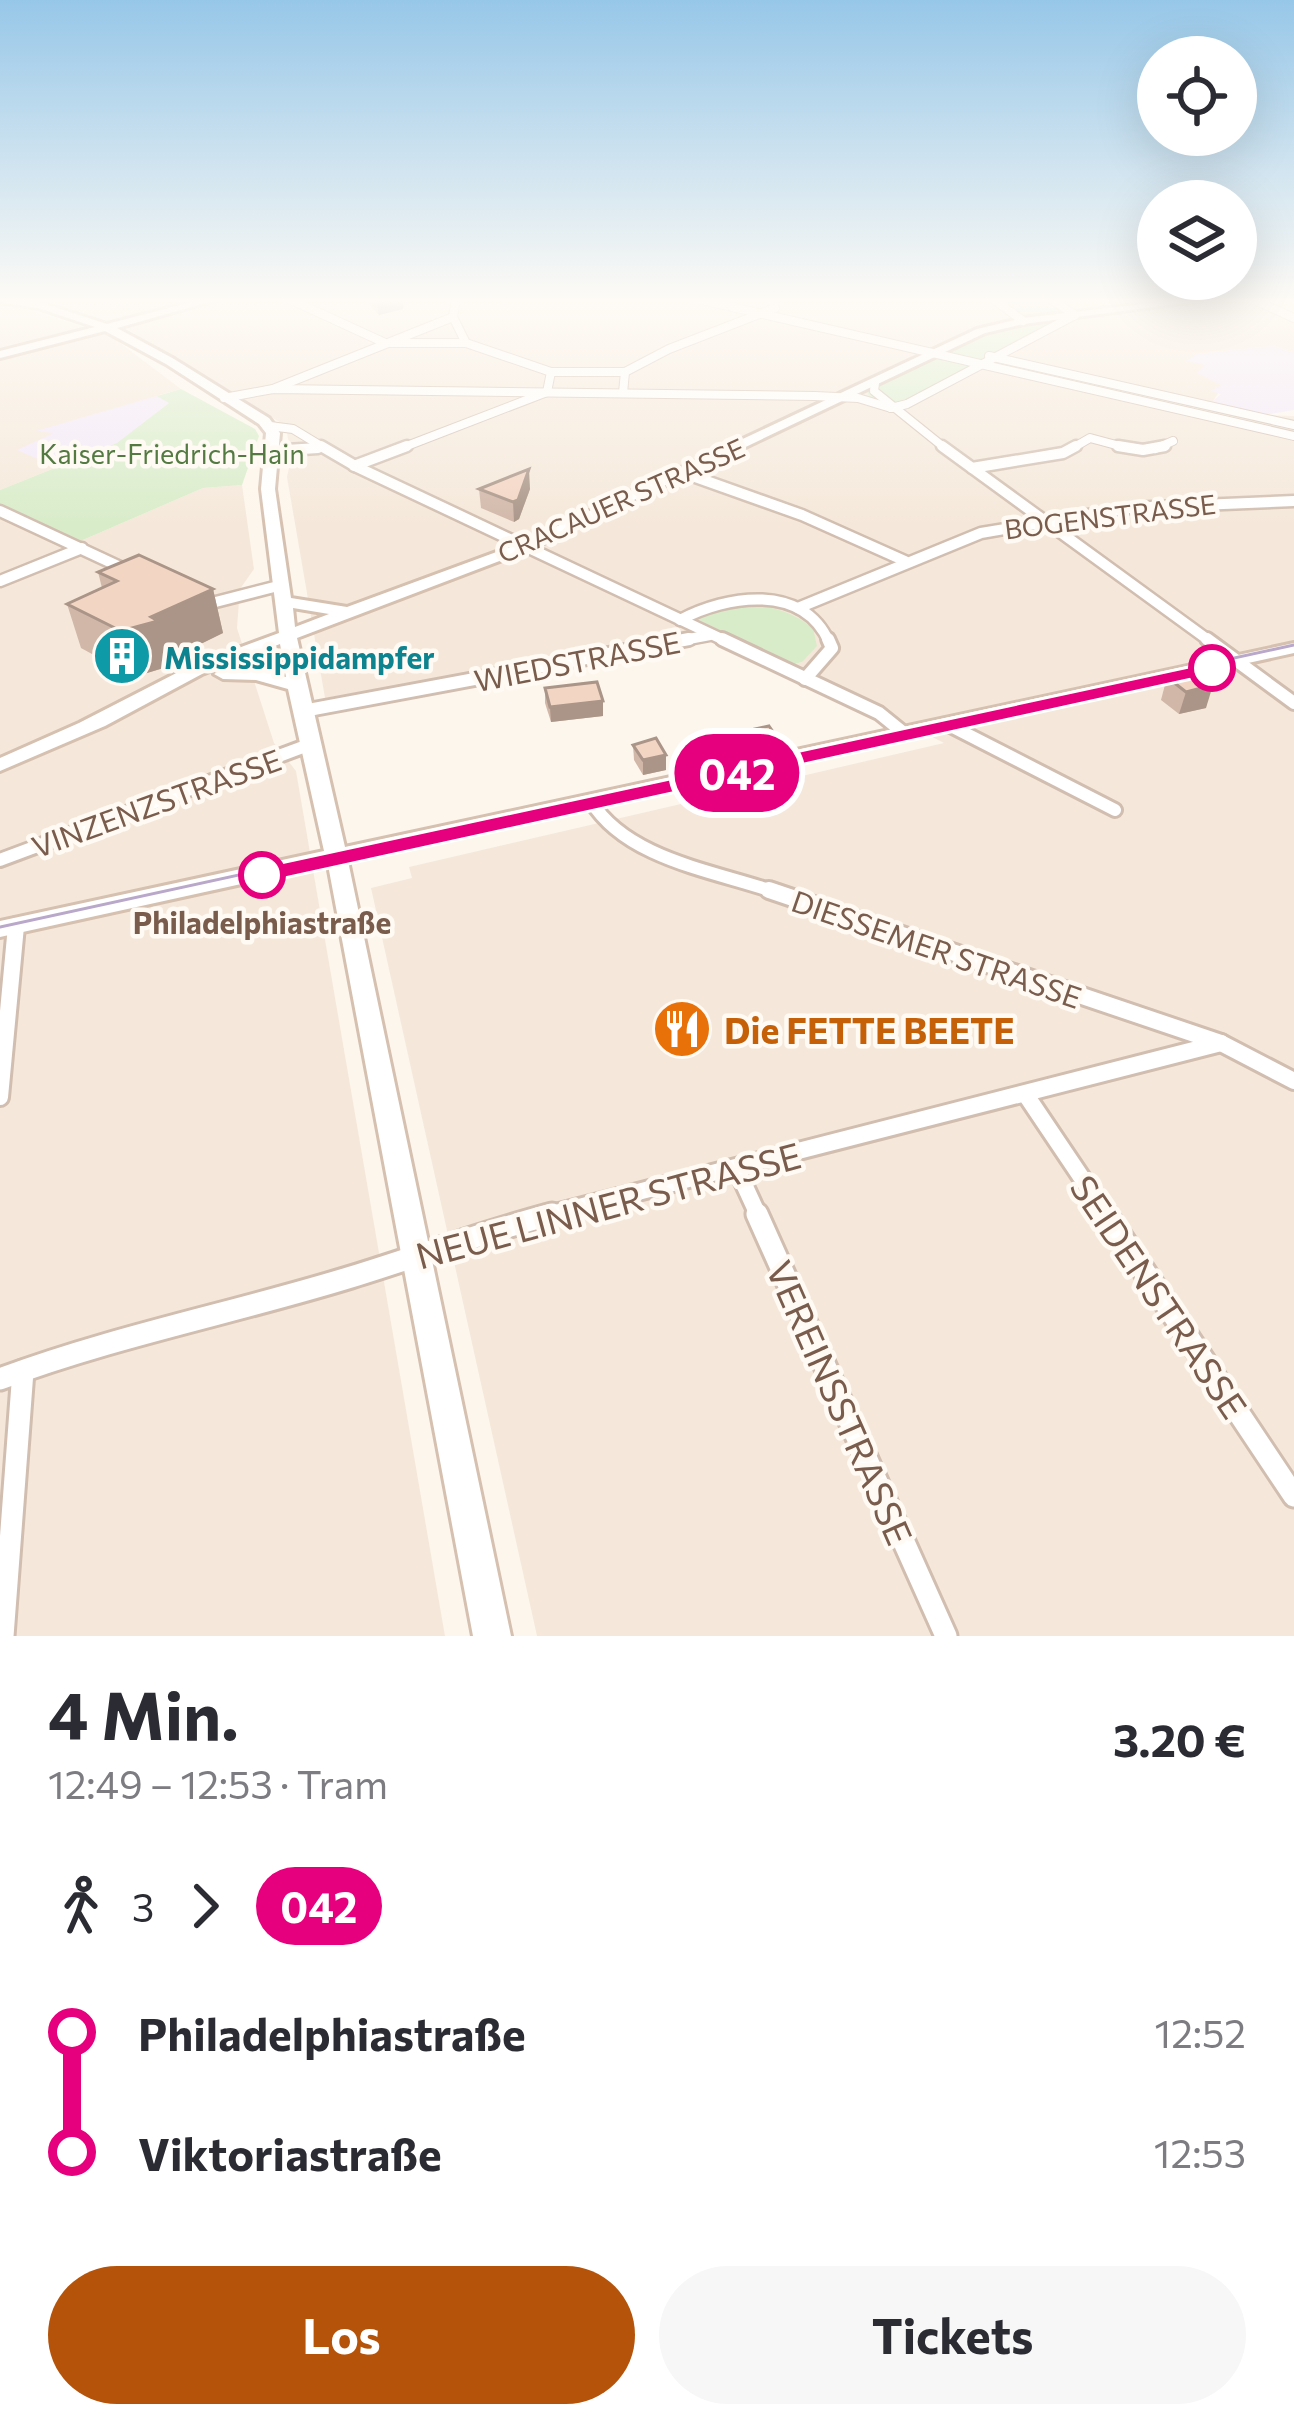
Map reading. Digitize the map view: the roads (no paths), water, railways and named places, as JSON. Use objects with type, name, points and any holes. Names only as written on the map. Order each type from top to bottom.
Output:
[{"type":"main road","points":[[189,374],[270,426],[268,489],[288,641],[337,856],[492,1636]]},
{"type":"main road","name":"CRACAUER STRASSE","points":[[288,641],[526,546],[892,374]]},
{"type":"main road","points":[[283,593],[320,611],[354,611]]},
{"type":"main road","name":"CRACAUER STRASSE","points":[[288,641],[395,598]]},
{"type":"main road","points":[[0,765],[224,674],[288,641]]},
{"type":"main road","points":[[87,726],[164,684],[288,641]]},
{"type":"main road","points":[[8,928],[1294,648]]},
{"type":"main road","points":[[224,674],[257,675],[297,686]]},
{"type":"street","points":[[274,389],[303,374]]},
{"type":"street","points":[[547,392],[550,374]]},
{"type":"street","points":[[622,393],[625,374]]},
{"type":"street","points":[[224,398],[274,389],[622,393],[845,398],[891,408],[961,374]]},
{"type":"street","points":[[1028,374],[1294,436]]},
{"type":"street","points":[[1072,374],[1294,425]]},
{"type":"street","points":[[875,383],[874,391],[891,408],[1294,703]]},
{"type":"street","points":[[1115,394],[1125,386]]},
{"type":"street","points":[[354,466],[547,392]]},
{"type":"street","points":[[788,396],[814,402],[817,411]]},
{"type":"street","points":[[270,426],[293,429],[354,466],[879,713],[905,734]]},
{"type":"street","points":[[972,468],[1063,453],[1090,438],[1145,451],[1160,450],[1173,441]]},
{"type":"street","points":[[272,451],[318,448]]},
{"type":"street","points":[[684,473],[802,515],[905,561]]},
{"type":"street","name":"BOGENSTRASSE","points":[[798,608],[980,532],[1129,508],[1294,501]]},
{"type":"street","points":[[0,512],[141,577]]},
{"type":"street","points":[[0,581],[82,548]]},
{"type":"street","points":[[181,597],[201,606],[283,593]]},
{"type":"street","points":[[680,620],[698,608],[730,599],[775,601],[798,608],[821,622],[832,648],[805,679]]},
{"type":"street","name":"WIEDSTRASSE","points":[[303,711],[710,634]]},
{"type":"street","points":[[947,724],[1115,810]]},
{"type":"street","name":"VINZENZSTRASSE","points":[[0,860],[311,744]]},
{"type":"street","name":"DIESSEMER STRASSE","points":[[591,801],[604,822],[629,842],[1221,1043],[1294,1081]]},
{"type":"street","points":[[0,1097],[8,928]]},
{"type":"street","name":"NEUE LINNER STRASSE","points":[[11,1375],[75,1351],[351,1277],[482,1232],[1221,1043]]},
{"type":"street","name":"SEIDENSTRASSE","points":[[1026,1095],[1294,1496]]},
{"type":"street","name":"VEREINSSTRASSE","points":[[737,1169],[946,1636]]},
{"type":"street","points":[[3,1636],[11,1375]]},
{"type":"tram line","points":[[0,927],[1294,645]]},
{"type":"tram line","name":"042","points":[[262,875],[1212,668]]},
{"type":"place","name":"Mississippidampfer","points":[[122,656]]},
{"type":"place","name":"Philadelphiastraße","points":[[262,875]]},
{"type":"place","name":"Die FETTE BEETE","points":[[682,1029]]},
{"type":"park label","name":"Kaiser-Friedrich-Hain","points":[[172,453]]}]
